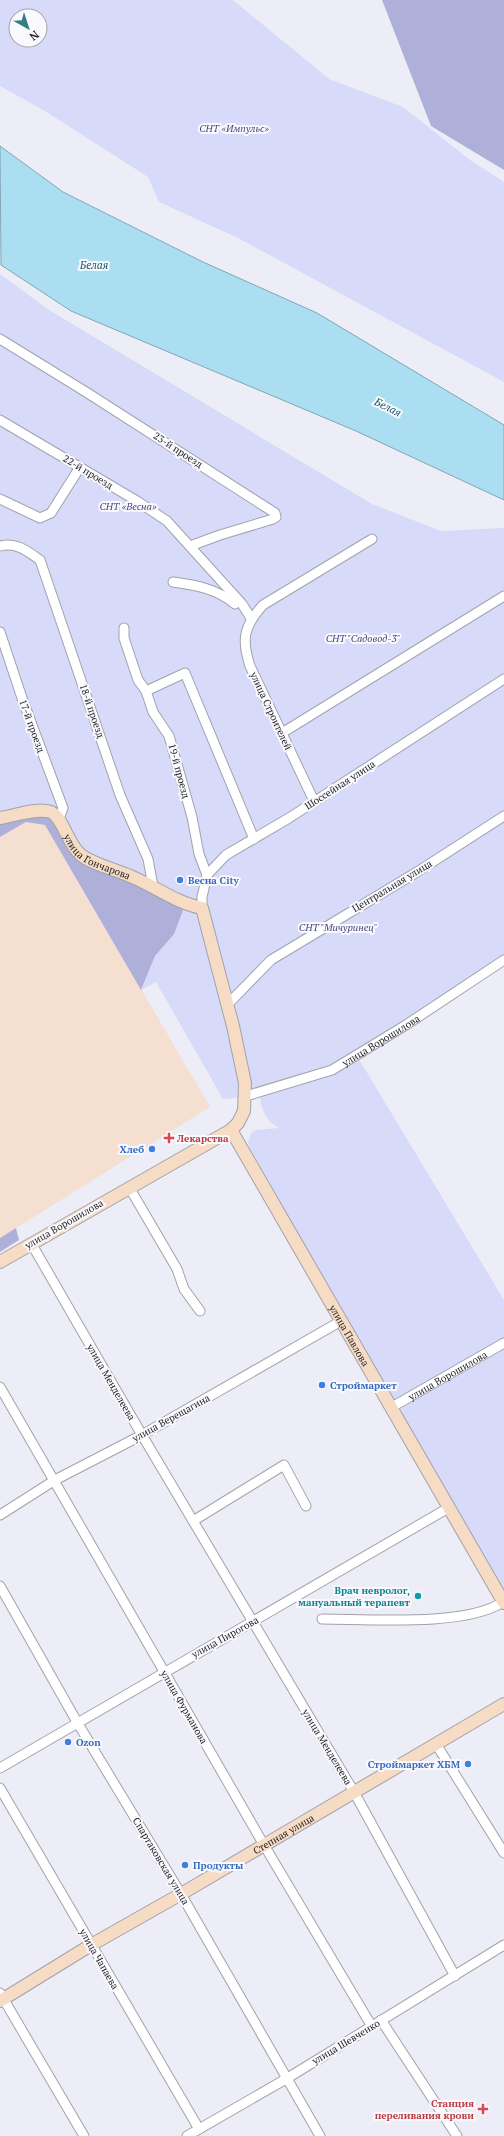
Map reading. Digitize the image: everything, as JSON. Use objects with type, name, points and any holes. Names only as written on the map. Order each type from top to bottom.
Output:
[{"type":"street","name":"23-й проезд","points":[[0,339],[99,400],[275,513],[276,517],[273,519],[190,546]]},
{"type":"street","name":"22-й проезд","points":[[0,420],[167,521],[242,604],[251,618]]},
{"type":"street","points":[[0,499],[40,518],[51,513],[80,468]]},
{"type":"street","points":[[0,507],[14,506]]},
{"type":"street","points":[[173,582],[206,588],[218,593],[228,598],[251,618],[263,605],[281,593],[372,539]]},
{"type":"street","name":"18-й проезд","points":[[0,546],[9,544],[19,546],[40,560],[120,795],[148,859],[153,886]]},
{"type":"street","points":[[282,733],[504,596]]},
{"type":"street","name":"улица Строителей","points":[[251,618],[245,630],[245,651],[314,801]]},
{"type":"street","name":"19-й проезд","points":[[124,628],[124,638],[134,670],[146,691],[153,712],[169,736],[192,817],[199,854],[207,875]]},
{"type":"street","name":"17-й проезд","points":[[0,632],[22,698],[63,808],[59,819]]},
{"type":"street","points":[[146,691],[185,673],[254,839]]},
{"type":"street","name":"Шоссейная улица","points":[[207,875],[226,855],[254,839],[504,679]]},
{"type":"street","name":"улица Гончарова","points":[[0,818],[36,810],[51,812],[59,819],[72,847],[82,856],[153,886],[186,905],[202,908]]},
{"type":"street","name":"Центральная улица","points":[[227,1005],[271,960],[417,872],[504,816]]},
{"type":"street","points":[[207,875],[202,908],[245,1083],[246,1096],[242,1117],[231,1130]]},
{"type":"street","name":"улица Ворошилова","points":[[246,1096],[332,1070],[406,1025],[504,960]]},
{"type":"street","name":"улица Ворошилова","points":[[0,1262],[231,1130]]},
{"type":"street","name":"улица Павлова","points":[[231,1130],[504,1602]]},
{"type":"street","points":[[129,1187],[177,1268],[184,1288],[200,1311]]},
{"type":"street","name":"улица Менделеева","points":[[31,1243],[142,1435],[354,1792],[455,1976]]},
{"type":"street","name":"улица Верещагина","points":[[0,1515],[55,1480],[142,1435],[341,1321]]},
{"type":"street","name":"улица Ворошилова","points":[[392,1407],[504,1343]]},
{"type":"street","name":"улица Фурманова","points":[[0,1387],[55,1480],[264,1845],[371,2025]]},
{"type":"street","points":[[193,1521],[284,1465],[306,1506]]},
{"type":"street","name":"улица Пирогова","points":[[0,1768],[164,1671],[253,1622],[450,1507]]},
{"type":"street","name":"Спартаковская улица","points":[[0,1586],[77,1722],[181,1894],[320,2136]]},
{"type":"street","points":[[322,1619],[459,1617],[495,1608],[504,1602]]},
{"type":"street","name":"Степная улица","points":[[1,1998],[504,1704]]},
{"type":"street","points":[[436,1744],[504,1853]]},
{"type":"street","name":"улица Чапаева","points":[[0,1788],[90,1945],[199,2129]]},
{"type":"street","name":"улица Шевченко","points":[[187,2136],[286,2079],[371,2025],[504,1946]]},
{"type":"street","points":[[1,1998],[84,2136]]},
{"type":"street","points":[[381,2020],[456,2136]]},
{"type":"shaded area","points":[[382,0],[504,0],[504,170],[431,126]]},
{"type":"shaded area","points":[[51,812],[72,847],[185,905],[174,934],[155,956],[141,990],[45,825],[26,822],[0,837],[0,818]]},
{"type":"shaded area","points":[[26,822],[45,825],[210,1107],[0,1238],[0,837]]},
{"type":"shaded area","points":[[16,1228],[19,1240],[0,1252],[0,1238]]},
{"type":"green space","name":"СНТ «Импульс»","points":[[0,0],[233,0],[329,79],[403,107],[470,160],[504,182],[504,382],[238,238],[159,202],[148,177],[45,111],[0,86]]},
{"type":"green space","points":[[0,274],[49,310],[372,504],[441,531],[504,528],[504,960],[357,1056],[504,1300],[504,1343],[395,1406],[250,1148],[248,1143],[251,1133],[256,1130],[279,1128],[271,1122],[265,1114],[261,1105],[260,1095],[223,1099],[156,982],[141,990],[155,956],[174,933],[82,856],[59,819],[0,818]]},
{"type":"green space","points":[[504,1349],[504,1589],[400,1411],[401,1408]]},
{"type":"water","name":"Белая","points":[[0,146],[63,192],[203,262],[317,313],[504,425],[504,500],[356,431],[71,311],[1,265]]},
{"type":"place","name":"Весна City","points":[[180,880]]},
{"type":"place","name":"Лекарства","points":[[169,1138]]},
{"type":"place","name":"Хлеб","points":[[152,1149]]},
{"type":"place","name":"Строймаркет","points":[[322,1385]]},
{"type":"place","name":"Врач невролог, мануальный терапевт","points":[[418,1596]]},
{"type":"place","name":"Ozon","points":[[68,1742]]},
{"type":"place","name":"Строймаркет ХБМ","points":[[468,1764]]},
{"type":"place","name":"Продукты","points":[[185,1865]]},
{"type":"place","name":"Станция переливания крови","points":[[483,2109]]},
{"type":"park label","name":"СНТ «Весна»","points":[[128,506]]},
{"type":"park label","name":"СНТ \"Садовод-3\"","points":[[363,638]]},
{"type":"park label","name":"СНТ \"Мичуринец\"","points":[[338,927]]}]
